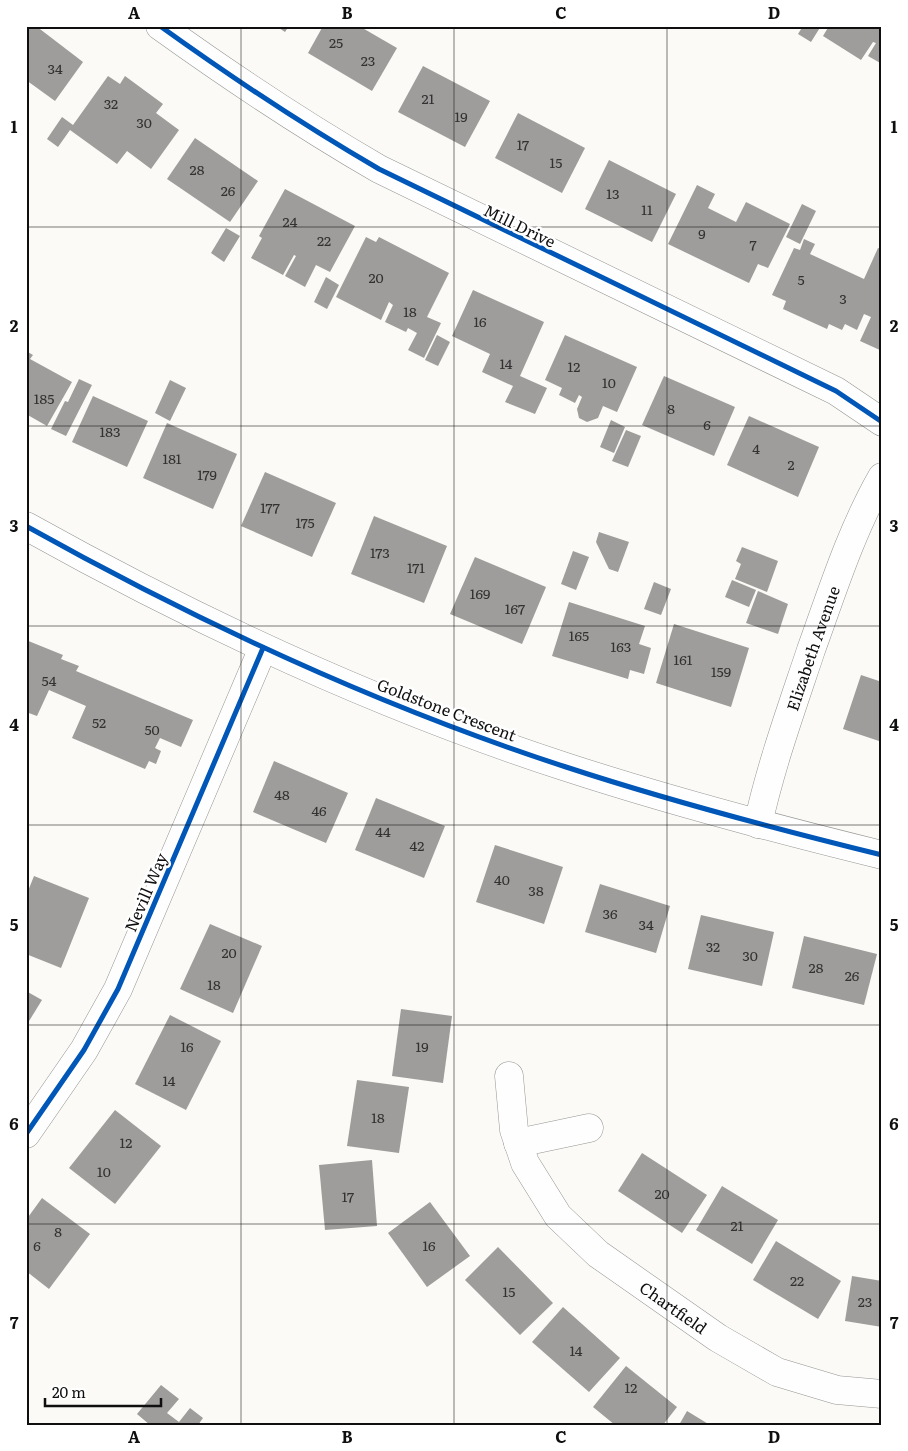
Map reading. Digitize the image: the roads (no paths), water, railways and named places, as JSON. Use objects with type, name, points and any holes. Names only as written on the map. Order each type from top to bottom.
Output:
[{"type":"street","name":"Mill Drive","points":[[160,26],[303,125],[379,169],[836,391],[882,422]]},
{"type":"street","name":"Elizabeth Avenue","points":[[758,824],[794,700],[830,596],[868,502],[882,478]]},
{"type":"street","name":"Goldstone Crescent","points":[[26,526],[123,580],[263,648],[417,712],[565,767],[758,824],[882,855]]},
{"type":"street","name":"Nevill Way","points":[[30,1123],[84,1050],[114,996],[263,648]]},
{"type":"street","name":"Chartfield","points":[[509,1076],[514,1130],[530,1171],[558,1216],[598,1254],[692,1320],[777,1372],[803,1382],[837,1390],[882,1394]]},
{"type":"street","points":[[518,1144],[589,1128]]}]
